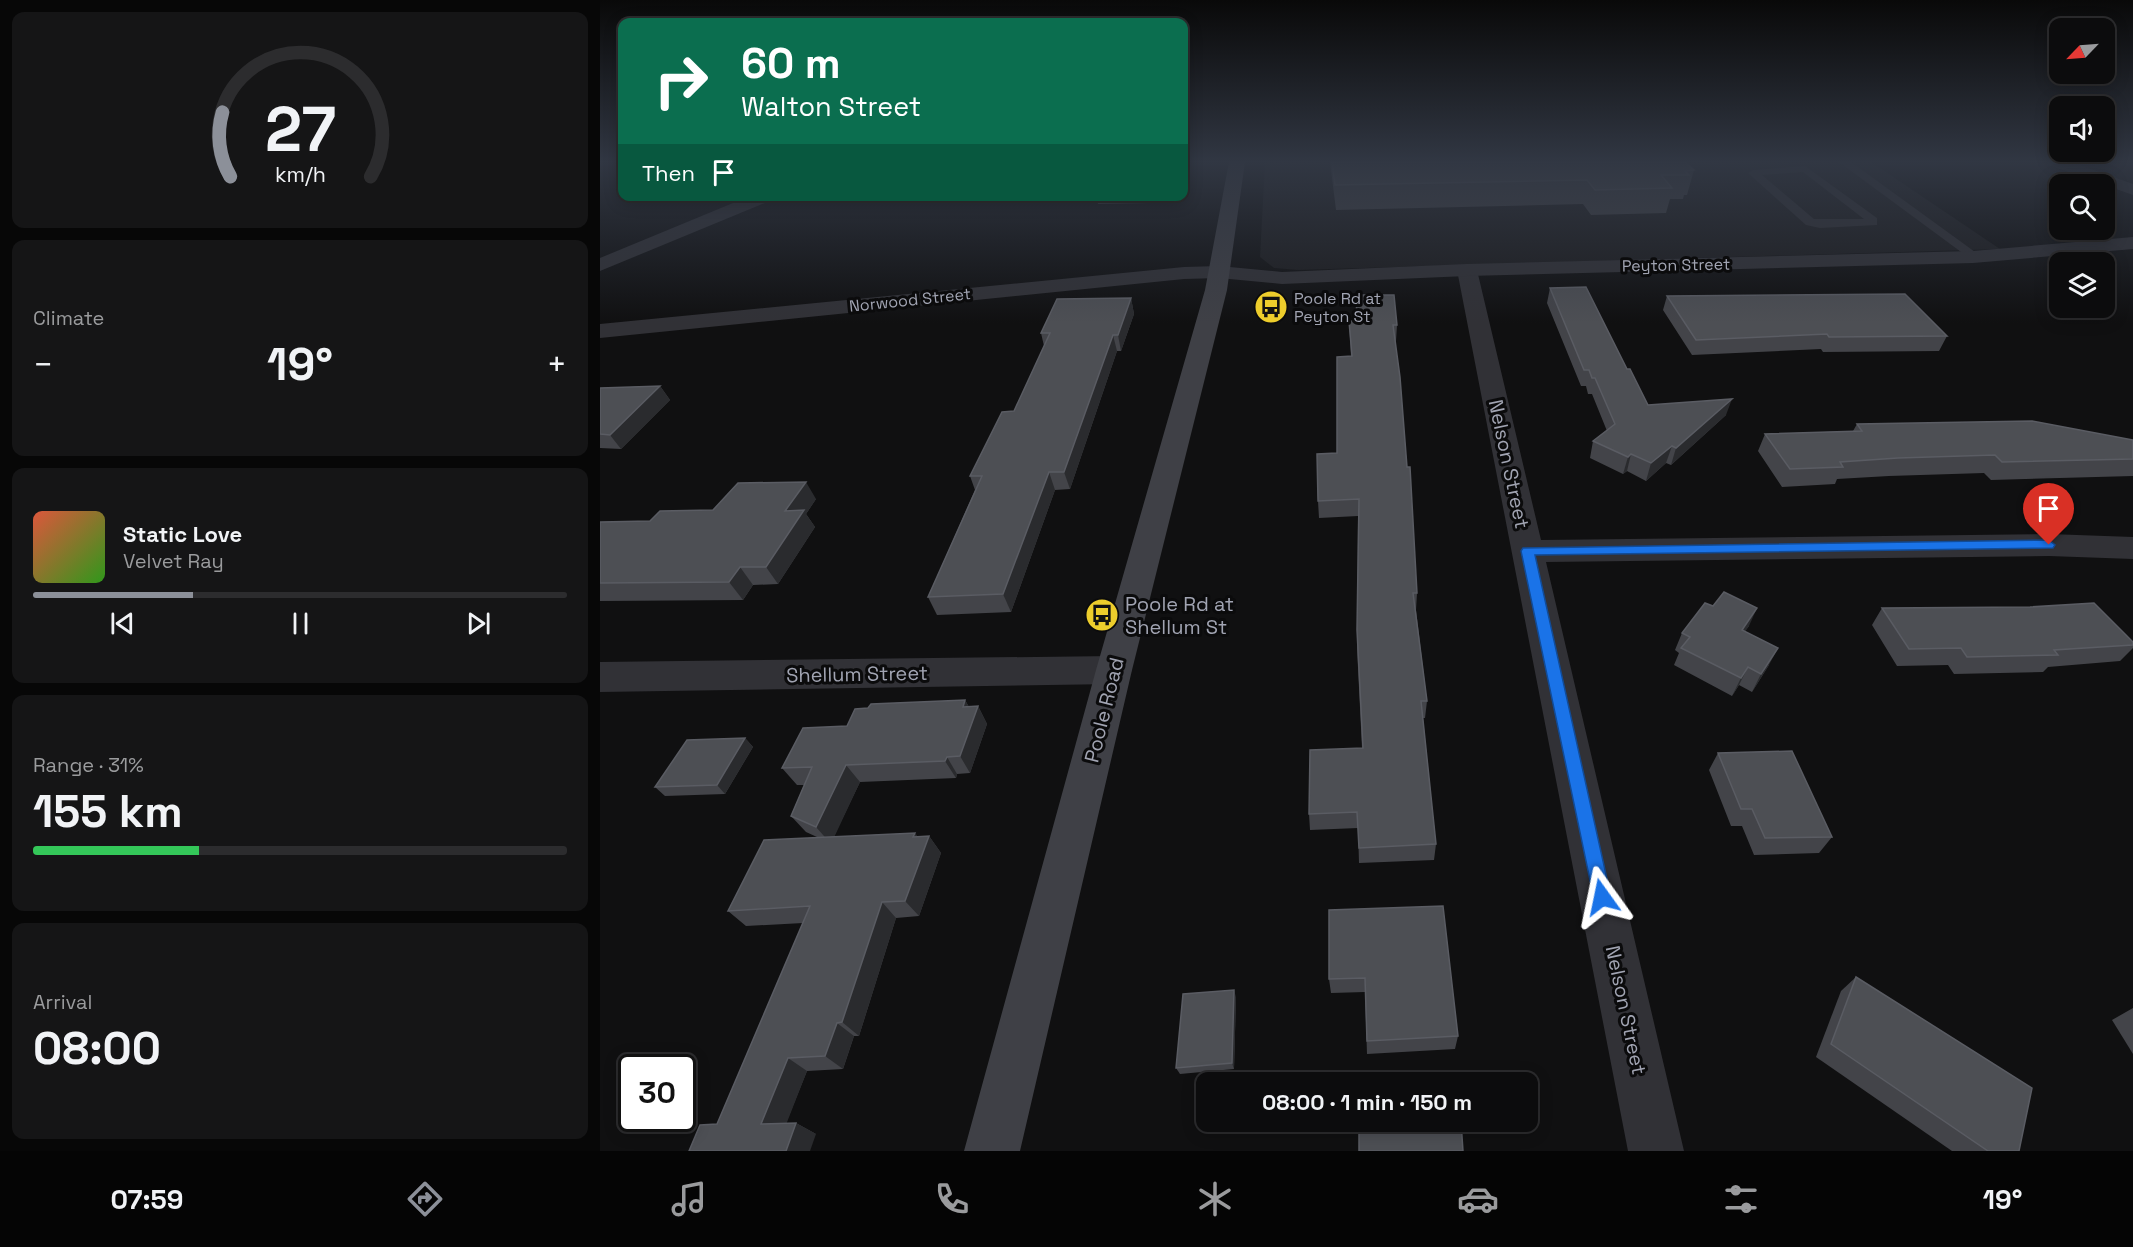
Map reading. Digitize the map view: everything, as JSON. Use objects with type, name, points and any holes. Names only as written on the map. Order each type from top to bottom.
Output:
[{"type":"main road","name":"Poole Road","points":[[992,1151],[1114,670],[1219,272],[1228,216]]},
{"type":"street","points":[[600,265],[719,216]]},
{"type":"street","name":"Peyton Street","points":[[1219,272],[1282,278],[1467,270],[1976,257],[2133,243]]},
{"type":"street","name":"Nelson Street","points":[[1467,270],[1656,1151]]},
{"type":"street","name":"Norwood Street","points":[[600,331],[1170,274],[1219,272]]},
{"type":"street","points":[[1527,551],[2049,545],[2133,548]]},
{"type":"street","name":"Shellum Street","points":[[600,677],[1114,670]]},
{"type":"lane","points":[[1803,216],[1810,222],[1820,224],[1872,222],[1864,216]]},
{"type":"lane","points":[[1919,216],[1976,257]]},
{"type":"shaded area","points":[[1262,216],[1951,216],[2000,249],[1298,270],[1274,268],[1260,257]]},
{"type":"building","points":[[1586,287],[1627,369],[1630,369],[1648,405],[1732,399],[1676,448],[1672,446],[1651,463],[1631,454],[1628,457],[1593,441],[1615,424],[1595,378],[1592,378],[1589,370],[1584,370],[1550,288]]},
{"type":"building","points":[[1905,294],[1947,336],[1829,337],[1827,334],[1696,340],[1667,296]]},
{"type":"building","points":[[1356,295],[1394,295],[1397,325],[1393,325],[1400,377],[1407,467],[1410,467],[1417,593],[1413,593],[1427,701],[1421,701],[1436,844],[1359,848],[1357,812],[1309,814],[1310,750],[1363,748],[1357,630],[1359,499],[1318,501],[1317,454],[1337,453],[1337,357],[1352,356],[1349,321],[1357,321]]},
{"type":"building","points":[[1131,298],[1118,335],[1113,335],[1064,472],[1049,472],[1003,594],[928,597],[982,476],[970,476],[1002,412],[1014,411],[1050,333],[1041,333],[1057,299]]},
{"type":"building","points":[[660,386],[610,435],[600,434],[600,388]]},
{"type":"building","points":[[2032,421],[2133,440],[2133,459],[2002,462],[1995,455],[1898,458],[1840,462],[1843,467],[1790,469],[1765,434],[1862,431],[1857,424]]},
{"type":"building","points":[[806,482],[785,511],[804,510],[766,567],[740,567],[729,582],[600,583],[600,522],[650,521],[660,511],[713,510],[738,483]]},
{"type":"building","points":[[1724,592],[1757,608],[1742,630],[1778,648],[1761,674],[1748,667],[1741,678],[1681,648],[1690,637],[1682,633],[1705,603],[1713,606]]},
{"type":"building","points":[[2094,603],[2133,642],[2133,645],[2054,650],[2058,655],[1967,657],[1961,648],[1909,649],[1882,608],[2030,607]]},
{"type":"building","points":[[965,700],[963,707],[978,706],[960,756],[947,757],[945,761],[846,765],[816,827],[791,816],[812,767],[782,768],[803,728],[847,726],[855,709],[868,708],[871,704]]},
{"type":"building","points":[[745,738],[717,785],[655,787],[687,740]]},
{"type":"building","points":[[1792,751],[1832,837],[1765,838],[1752,809],[1741,809],[1718,753]]},
{"type":"building","points":[[915,833],[913,837],[929,836],[905,901],[882,902],[842,1022],[837,1023],[825,1056],[788,1058],[761,1124],[796,1123],[786,1151],[689,1151],[700,1125],[717,1124],[810,906],[728,911],[764,840]]},
{"type":"building","points":[[1443,906],[1458,1036],[1367,1041],[1365,978],[1329,979],[1329,910]]},
{"type":"building","points":[[1856,977],[2032,1088],[2019,1151],[1988,1151],[1831,1044]]},
{"type":"building","points":[[1234,990],[1232,1063],[1176,1068],[1183,994]]},
{"type":"building","points":[[1359,1132],[1462,1132],[1463,1151],[1359,1151]]},
{"type":"place","name":"Poole Rd at Peyton St","points":[[1271,307]]},
{"type":"place","name":"Poole Rd at Shellum St","points":[[1102,615]]},
{"type":"route","points":[[1602,897],[1527,551],[2049,545]]}]
